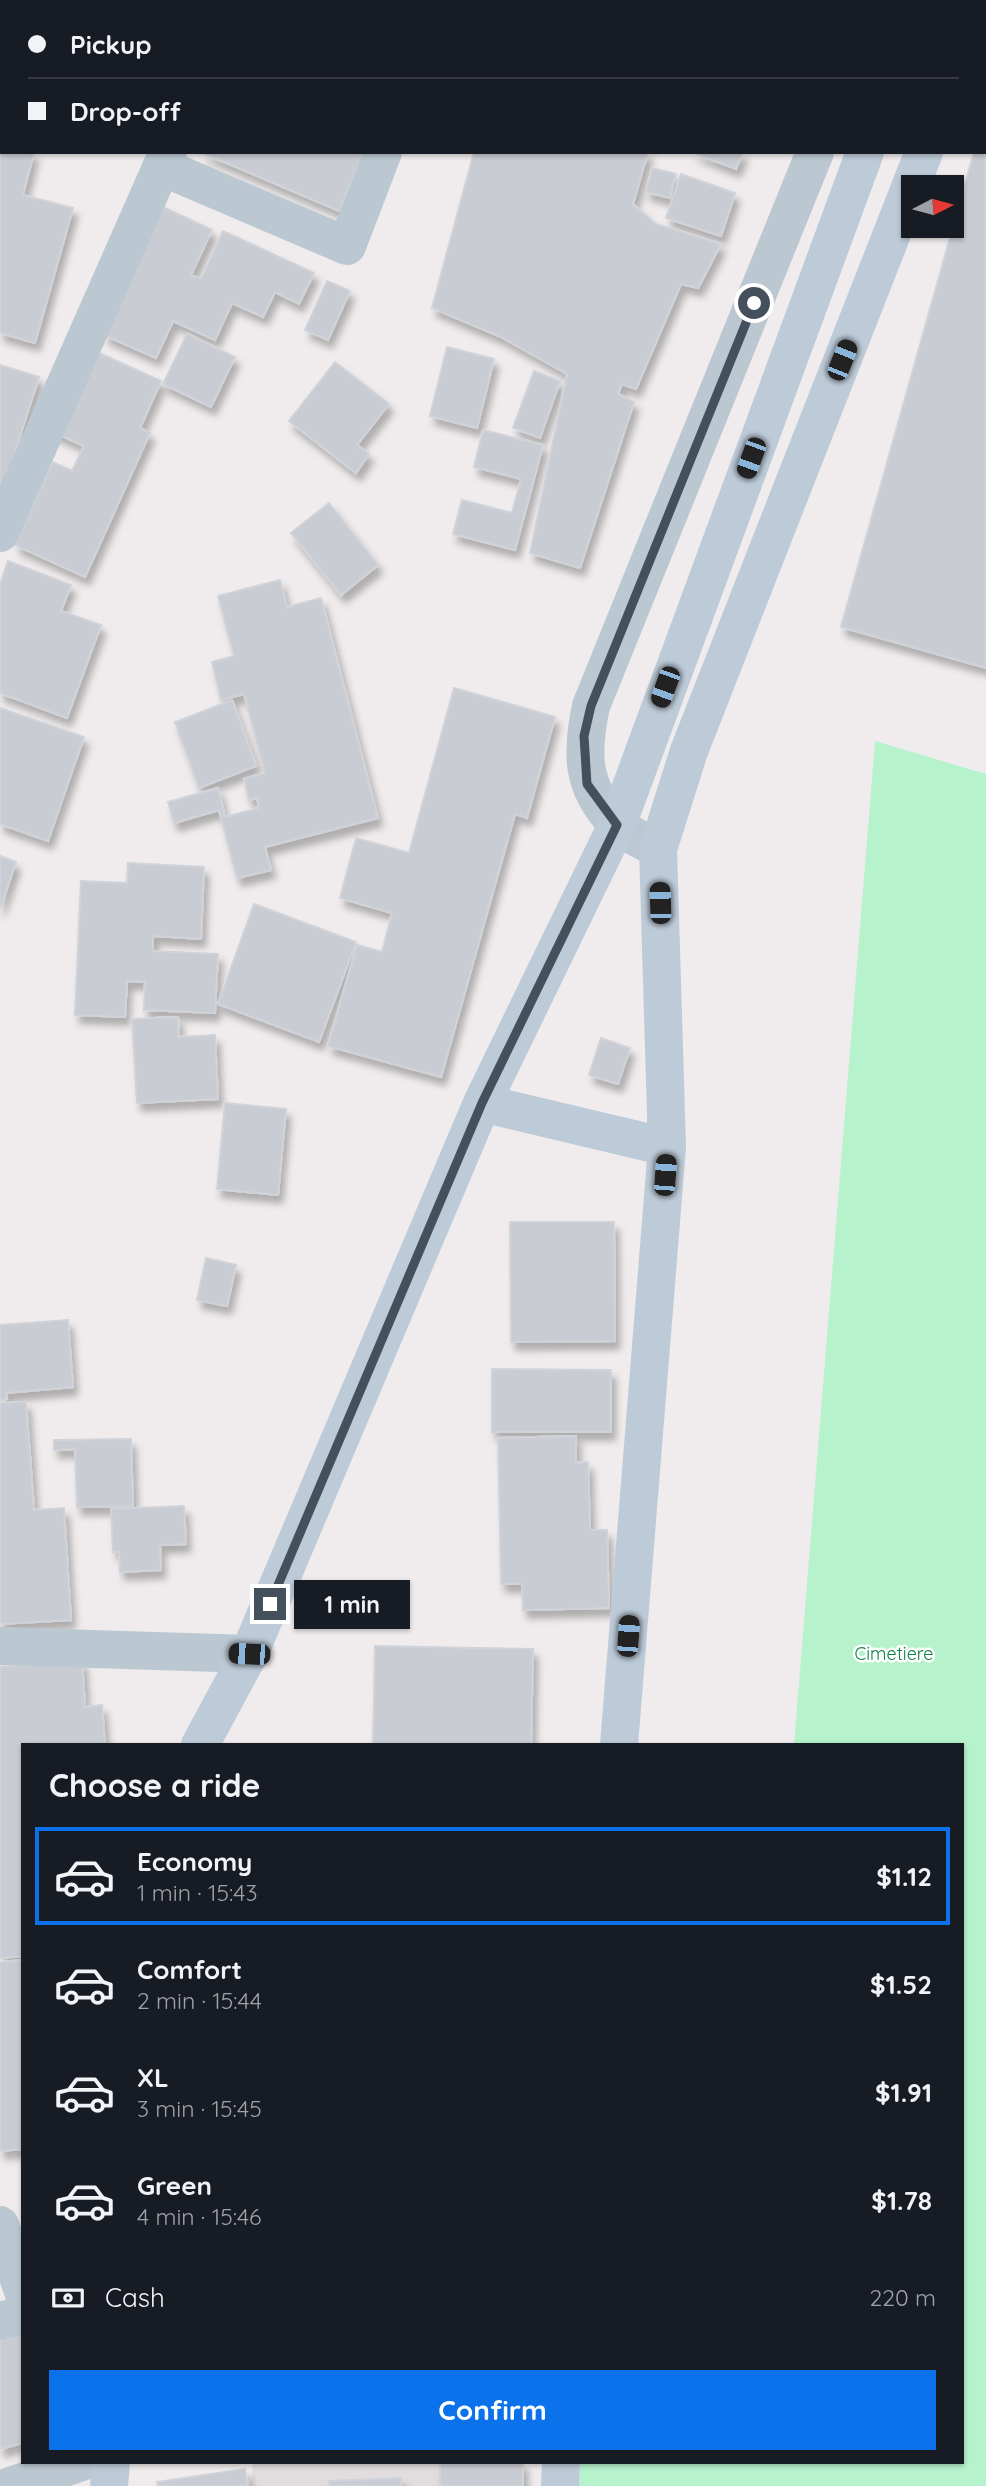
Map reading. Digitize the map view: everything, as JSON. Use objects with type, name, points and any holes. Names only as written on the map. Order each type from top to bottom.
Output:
[{"type":"main road","points":[[202,1743],[249,1654],[482,1103],[617,825],[864,154]]},
{"type":"main road","points":[[619,1743],[667,1147],[658,849],[689,751],[923,154]]},
{"type":"main road","points":[[482,1103],[667,1147]]},
{"type":"main road","points":[[109,2486],[111,2464]]},
{"type":"main road","points":[[559,2486],[561,2464]]},
{"type":"street","points":[[0,533],[165,160],[347,246],[382,154]]},
{"type":"street","points":[[658,849],[617,825],[587,784],[584,736],[591,706],[814,154]]},
{"type":"street","points":[[0,1646],[249,1654]]},
{"type":"street","points":[[0,2225],[21,2285]]},
{"type":"street","points":[[0,2321],[21,2316]]},
{"type":"street","points":[[10,2486],[76,2464]]},
{"type":"street","points":[[91,2464],[96,2486]]},
{"type":"shaded area","points":[[253,2464],[503,2464],[501,2486],[251,2486]]},
{"type":"green space","name":"Cimetiere","points":[[875,741],[986,774],[986,2486],[574,2486],[576,2464],[964,2464],[964,1743],[794,1743]]},
{"type":"building","points":[[0,154],[33,154],[23,195],[73,208],[35,343],[0,333]]},
{"type":"building","points":[[206,154],[362,154],[339,211]]},
{"type":"building","points":[[473,154],[647,154],[633,204],[656,224],[721,244],[698,288],[681,284],[636,389],[622,384],[618,394],[634,402],[580,568],[530,553],[567,374],[501,337],[432,308]]},
{"type":"building","points":[[697,154],[742,154],[736,169]]},
{"type":"building","points":[[973,154],[986,154],[986,668],[841,627],[950,238],[964,238],[964,188]]},
{"type":"building","points":[[652,168],[676,174],[670,198],[646,192]]},
{"type":"building","points":[[681,174],[735,193],[721,236],[666,218]]},
{"type":"building","points":[[163,207],[212,230],[191,275],[201,279],[223,231],[314,273],[299,304],[275,292],[263,317],[232,303],[215,340],[173,321],[156,358],[104,335]]},
{"type":"building","points":[[327,281],[350,291],[328,340],[305,330]]},
{"type":"building","points":[[187,334],[235,357],[211,407],[163,384]]},
{"type":"building","points":[[86,347],[161,381],[140,428],[150,433],[85,577],[15,545],[53,462],[72,471],[84,446],[49,430]]},
{"type":"building","points":[[447,347],[494,359],[477,428],[430,416]]},
{"type":"building","points":[[335,362],[389,404],[357,445],[369,454],[356,473],[289,421]]},
{"type":"building","points":[[0,365],[39,377],[0,499]]},
{"type":"building","points":[[534,371],[560,381],[540,438],[513,428]]},
{"type":"building","points":[[483,430],[543,445],[515,550],[453,534],[462,500],[512,513],[521,479],[474,467]]},
{"type":"building","points":[[329,503],[378,565],[341,595],[291,533]]},
{"type":"building","points":[[8,561],[71,585],[61,611],[101,625],[67,718],[0,693],[0,584]]},
{"type":"building","points":[[280,580],[287,607],[321,598],[378,818],[265,847],[271,870],[237,878],[219,810],[174,823],[168,802],[218,788],[225,817],[259,808],[257,798],[249,800],[244,779],[265,773],[244,694],[221,700],[212,662],[234,656],[218,596]]},
{"type":"building","points":[[454,688],[555,717],[527,818],[515,814],[441,1077],[328,1046],[357,945],[382,952],[392,913],[340,898],[356,838],[409,853]]},
{"type":"building","points":[[232,700],[256,766],[199,788],[175,722]]},
{"type":"building","points":[[0,708],[84,737],[48,841],[0,824]]},
{"type":"building","points":[[0,856],[16,862],[0,909]]},
{"type":"building","points":[[128,863],[204,867],[201,939],[153,936],[153,951],[218,954],[215,1013],[144,1010],[145,982],[127,981],[125,1017],[75,1015],[81,881],[127,883]]},
{"type":"building","points":[[254,904],[356,942],[319,1042],[218,1004]]},
{"type":"building","points":[[178,1017],[179,1037],[215,1035],[218,1099],[137,1103],[132,1019]]},
{"type":"building","points":[[601,1038],[630,1048],[618,1084],[589,1075]]},
{"type":"building","points":[[225,1103],[286,1109],[278,1195],[217,1189]]},
{"type":"building","points":[[510,1222],[614,1222],[615,1341],[511,1342]]},
{"type":"building","points":[[206,1258],[236,1265],[227,1306],[197,1300]]},
{"type":"building","points":[[68,1320],[73,1387],[6,1393],[7,1399],[0,1400],[0,1325]]},
{"type":"building","points":[[492,1369],[611,1370],[611,1432],[492,1432]]},
{"type":"building","points":[[26,1402],[34,1510],[64,1508],[71,1620],[0,1624],[0,1403]]},
{"type":"building","points":[[576,1436],[576,1463],[588,1462],[590,1530],[607,1530],[609,1608],[523,1610],[522,1584],[501,1584],[498,1438]]},
{"type":"building","points":[[131,1439],[133,1506],[77,1507],[75,1449],[54,1450],[54,1440]]},
{"type":"building","points":[[184,1506],[186,1544],[160,1545],[161,1570],[120,1572],[119,1552],[113,1552],[111,1509]]},
{"type":"building","points":[[375,1646],[533,1649],[531,1743],[373,1743]]},
{"type":"building","points":[[82,1660],[85,1707],[102,1705],[105,1743],[21,1743],[21,1956],[0,1958],[0,1667]]},
{"type":"building","points":[[21,1960],[21,2149],[0,2151],[0,1962]]},
{"type":"building","points":[[21,2335],[21,2444],[0,2449],[0,2340]]},
{"type":"building","points":[[440,2464],[523,2464],[523,2486],[440,2486]]},
{"type":"building","points":[[245,2469],[248,2486],[158,2486],[157,2482]]},
{"type":"building","points":[[401,2478],[401,2486],[329,2486],[329,2481]]},
{"type":"route","points":[[270,1604],[482,1103],[617,825],[587,784],[584,736],[591,706],[754,303]]}]
